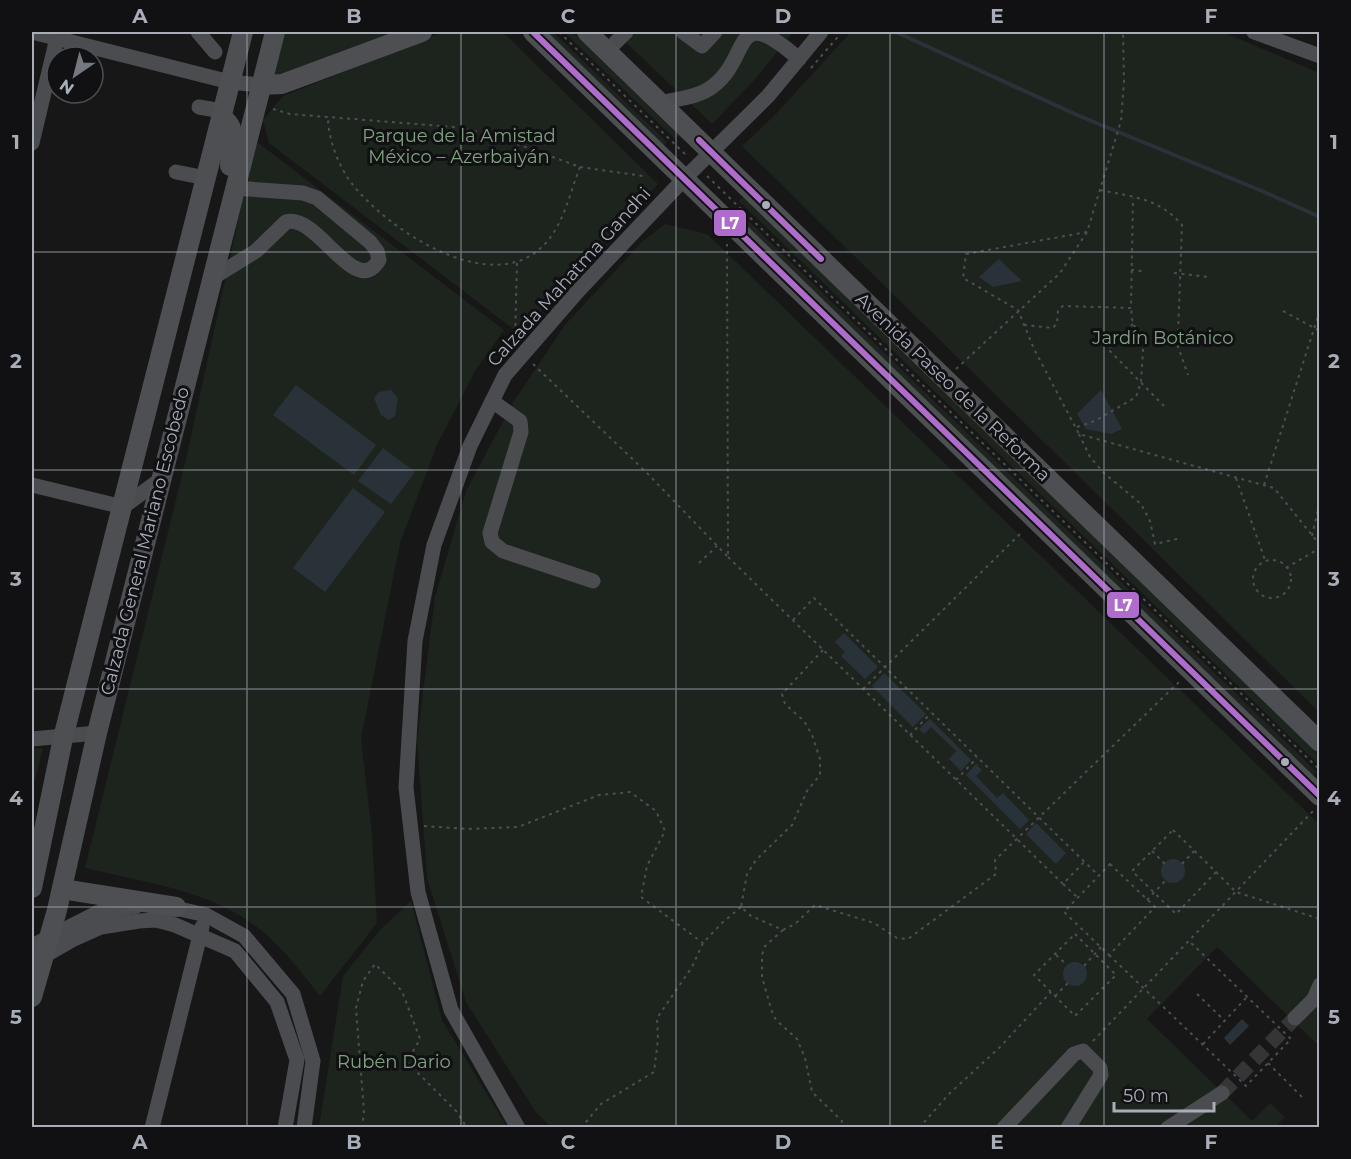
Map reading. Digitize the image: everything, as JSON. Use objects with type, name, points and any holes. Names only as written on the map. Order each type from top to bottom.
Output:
[{"type":"main road","name":"Calzada General Mariano Escobedo","points":[[32,888],[34,862],[63,738],[243,32]]},
{"type":"main road","name":"Calzada General Mariano Escobedo","points":[[32,997],[36,955],[50,935],[62,889],[97,733],[275,32]]},
{"type":"main road","points":[[260,85],[282,84],[422,32]]},
{"type":"main road","name":"Avenida Paseo de la Reforma","points":[[533,32],[727,223],[1320,796]]},
{"type":"main road","name":"Avenida Paseo de la Reforma","points":[[587,32],[1320,742]]},
{"type":"main road","points":[[222,114],[233,131],[228,181],[234,188]]},
{"type":"main road","points":[[62,889],[176,907]]},
{"type":"street","points":[[32,32],[230,82],[260,85]]},
{"type":"street","points":[[198,32],[215,52]]},
{"type":"street","points":[[607,51],[626,32]]},
{"type":"street","points":[[683,32],[702,46],[715,32]]},
{"type":"street","name":"Calzada Mahatma Gandhi","points":[[518,1128],[451,1010],[418,892],[406,787],[415,641],[434,545],[470,446],[505,375],[578,291],[710,151],[768,96],[821,32]]},
{"type":"street","points":[[1254,32],[1320,56]]},
{"type":"street","points":[[1287,32],[1304,52]]},
{"type":"street","points":[[660,102],[714,86],[750,35],[760,33],[770,36],[799,59]]},
{"type":"street","points":[[32,143],[57,38]]},
{"type":"street","points":[[199,107],[222,114]]},
{"type":"street","points":[[176,172],[206,178]]},
{"type":"street","points":[[211,279],[238,264],[286,222],[294,220],[304,223],[348,264],[358,270],[367,271],[375,267],[379,260],[377,251],[370,242],[317,198],[303,193],[234,188]]},
{"type":"street","points":[[492,401],[520,421],[521,432],[490,533],[492,543],[503,551],[593,580]]},
{"type":"street","points":[[32,485],[123,507],[161,479]]},
{"type":"street","points":[[32,739],[63,738],[97,733]]},
{"type":"street","points":[[50,935],[97,914],[124,906],[176,907],[206,915],[244,936],[293,994],[313,1061],[304,1128]]},
{"type":"street","points":[[152,1128],[206,915]]},
{"type":"street","points":[[36,955],[101,927],[156,920],[200,935],[235,951],[277,1002],[297,1060],[285,1128]]},
{"type":"street","points":[[1296,1018],[1314,999],[1320,985]]},
{"type":"street","points":[[1004,1128],[1074,1054],[1083,1051],[1100,1068],[1101,1075],[1068,1128]]},
{"type":"street","points":[[297,1060],[313,1061]]},
{"type":"street","points":[[1168,1128],[1222,1093]]},
{"type":"path","points":[[559,32],[681,150]]},
{"type":"path","points":[[944,380],[1060,273],[1087,232],[1121,121],[1124,82],[1123,32]]},
{"type":"path","points":[[1316,32],[1320,33]]},
{"type":"path","points":[[267,107],[290,114],[454,127],[493,135],[580,167],[643,176]]},
{"type":"path","points":[[328,117],[334,148],[353,184],[394,224],[447,255],[481,263],[517,263],[537,251],[553,233],[580,167]]},
{"type":"path","points":[[668,150],[681,137]]},
{"type":"path","points":[[708,176],[1319,770]]},
{"type":"path","points":[[1100,190],[1153,201],[1174,215],[1182,225],[1180,328],[1176,338],[1188,375]]},
{"type":"path","points":[[722,204],[729,196]]},
{"type":"path","points":[[1133,197],[1131,270],[1133,324],[1144,335],[1159,339],[1176,338]]},
{"type":"path","points":[[727,223],[728,557]]},
{"type":"path","points":[[1087,232],[966,254],[963,278],[1018,310],[1079,434],[1097,465],[1141,504],[1150,522],[1155,543],[1177,539]]},
{"type":"path","points":[[517,263],[515,341],[523,354],[645,471],[728,557],[1078,898]]},
{"type":"path","points":[[1131,270],[1143,271]]},
{"type":"path","points":[[1174,273],[1209,277]]},
{"type":"path","points":[[1024,325],[1053,328],[1057,323],[1058,310],[1063,306],[1131,308]]},
{"type":"path","points":[[1264,485],[1320,310]]},
{"type":"path","points":[[1283,311],[1320,331]]},
{"type":"path","points":[[1133,324],[1108,349],[1164,406]]},
{"type":"path","points":[[1076,427],[1113,412],[1136,397],[1141,382],[1144,335]]},
{"type":"path","points":[[1079,434],[1274,488],[1320,547],[1287,568]]},
{"type":"path","points":[[1216,473],[1217,466]]},
{"type":"path","points":[[1236,478],[1265,561]]},
{"type":"path","points":[[1312,538],[1320,501]]},
{"type":"path","points":[[863,689],[1035,519]]},
{"type":"path","points":[[699,563],[717,546]]},
{"type":"path","points":[[1265,561],[1278,562],[1287,568],[1290,582],[1285,593],[1275,598],[1263,596],[1255,588],[1253,576],[1255,569],[1265,561]]},
{"type":"path","points":[[793,620],[814,598],[1099,876]]},
{"type":"path","points":[[581,1128],[601,1104],[654,1072],[657,1018],[692,967],[703,943],[722,922],[741,907],[747,873],[756,860],[792,825],[807,791],[820,775],[820,759],[812,735],[804,721],[785,704],[782,694],[823,650]]},
{"type":"path","points":[[842,1128],[842,1122],[812,1092],[805,1059],[797,1039],[776,1020],[772,1012],[762,977],[762,955],[765,946],[783,930],[795,924],[815,905],[874,923],[897,938],[908,939],[996,874],[995,860],[1190,670]]},
{"type":"path","points":[[910,735],[932,712]]},
{"type":"path","points":[[956,780],[978,758]]},
{"type":"path","points":[[410,825],[468,830],[518,826],[599,795],[630,792],[656,811],[665,831],[647,866],[641,897],[703,943]]},
{"type":"path","points":[[1083,1051],[1320,804]]},
{"type":"path","points":[[1216,872],[1176,914],[1132,871],[1173,830],[1236,891],[1320,919]]},
{"type":"path","points":[[1152,851],[1165,864]]},
{"type":"path","points":[[1182,864],[1194,851]]},
{"type":"path","points":[[1063,884],[1084,862]]},
{"type":"path","points":[[1109,955],[1155,907],[1110,864],[1064,912],[1246,1086],[1291,1040],[1189,941]]},
{"type":"path","points":[[1148,900],[1166,880]]},
{"type":"path","points":[[741,907],[751,916],[783,930]]},
{"type":"path","points":[[1075,934],[1116,975],[1075,1016],[1034,975],[1055,954],[1075,934]]},
{"type":"path","points":[[1084,966],[1101,947]]},
{"type":"path","points":[[1055,954],[1067,965]]},
{"type":"path","points":[[362,1128],[364,1112],[356,1008],[363,981],[375,964],[402,991],[420,1039],[407,1062],[457,1112],[467,1128]]},
{"type":"path","points":[[1055,996],[1068,982]]},
{"type":"path","points":[[919,1128],[1051,992]]},
{"type":"path","points":[[1197,994],[1225,1021]]},
{"type":"path","points":[[1203,1044],[1247,997]]},
{"type":"path","points":[[1268,1063],[1303,1098]]},
{"type":"green space","points":[[281,32],[394,32],[278,76],[274,73]]},
{"type":"green space","name":"Parque de la Amistad México – Azerbaiyán","points":[[443,32],[499,32],[507,36],[658,184],[520,334],[269,143],[263,120],[283,96]]},
{"type":"green space","points":[[546,32],[553,32],[667,142],[663,146]]},
{"type":"green space","points":[[564,32],[572,32],[679,135],[675,139]]},
{"type":"green space","points":[[615,32],[793,32],[756,78],[712,124]]},
{"type":"green space","name":"Jardín Botánico","points":[[851,32],[1223,32],[1319,73],[1319,712],[742,146],[774,116]]},
{"type":"green space","points":[[253,139],[504,330],[475,371],[437,445],[400,543],[361,738],[372,835],[377,923],[320,996],[272,940],[252,923],[231,910],[160,885],[85,868],[185,463],[235,235]]},
{"type":"green space","points":[[744,196],[1319,755],[1319,765],[739,201]]},
{"type":"green space","points":[[734,207],[1317,772],[1313,776],[729,211]]},
{"type":"green space","points":[[665,224],[707,234],[1319,824],[1319,1046],[1217,947],[1147,1019],[1252,1121],[1270,1103],[1285,1117],[1275,1127],[552,1128],[535,1111],[466,1002],[427,878],[417,740],[435,597],[466,491],[514,401],[565,325],[643,241]]},
{"type":"green space","points":[[43,748],[35,781],[32,774],[32,749]]},
{"type":"green space","name":"Rubén Dario","points":[[411,901],[442,1020],[507,1127],[319,1127],[343,976],[381,929]]},
{"type":"shaded area","points":[[999,259],[1022,281],[993,287],[979,277]]},
{"type":"shaded area","points":[[296,385],[376,445],[354,475],[273,415]]},
{"type":"shaded area","points":[[391,390],[398,398],[395,416],[389,420],[381,415],[374,398],[379,392]]},
{"type":"shaded area","points":[[1101,390],[1122,429],[1111,434],[1086,429],[1077,414]]},
{"type":"shaded area","points":[[383,448],[415,472],[391,504],[358,481]]},
{"type":"shaded area","points":[[353,488],[385,512],[325,592],[293,568]]},
{"type":"shaded area","points":[[844,633],[878,667],[865,679],[841,656],[845,652],[835,642]]},
{"type":"shaded area","points":[[884,673],[926,714],[913,727],[872,686]]},
{"type":"shaded area","points":[[930,719],[971,760],[961,771],[949,759],[956,751],[931,727],[924,734],[919,729]]},
{"type":"shaded area","points":[[976,764],[982,770],[976,776],[997,798],[1003,793],[1029,820],[1020,829],[966,775]]},
{"type":"shaded area","points":[[1036,823],[1066,853],[1056,864],[1026,834]]},
{"type":"shaded area","points":[[1173,859],[1181,863],[1185,871],[1181,879],[1173,883],[1165,879],[1161,871],[1165,863]]},
{"type":"shaded area","points":[[1075,962],[1083,966],[1087,974],[1083,982],[1075,986],[1067,982],[1063,974],[1067,966]]},
{"type":"shaded area","points":[[1242,1019],[1249,1026],[1230,1045],[1224,1038]]},
{"type":"waterway","points":[[896,32],[1077,115],[1320,217]]},
{"type":"tunnel","points":[[1222,1093],[1295,1018]]},
{"type":"transit line","name":"L7","points":[[533,32],[1320,796]]},
{"type":"transit line","name":"L7","points":[[699,140],[821,259]]}]
